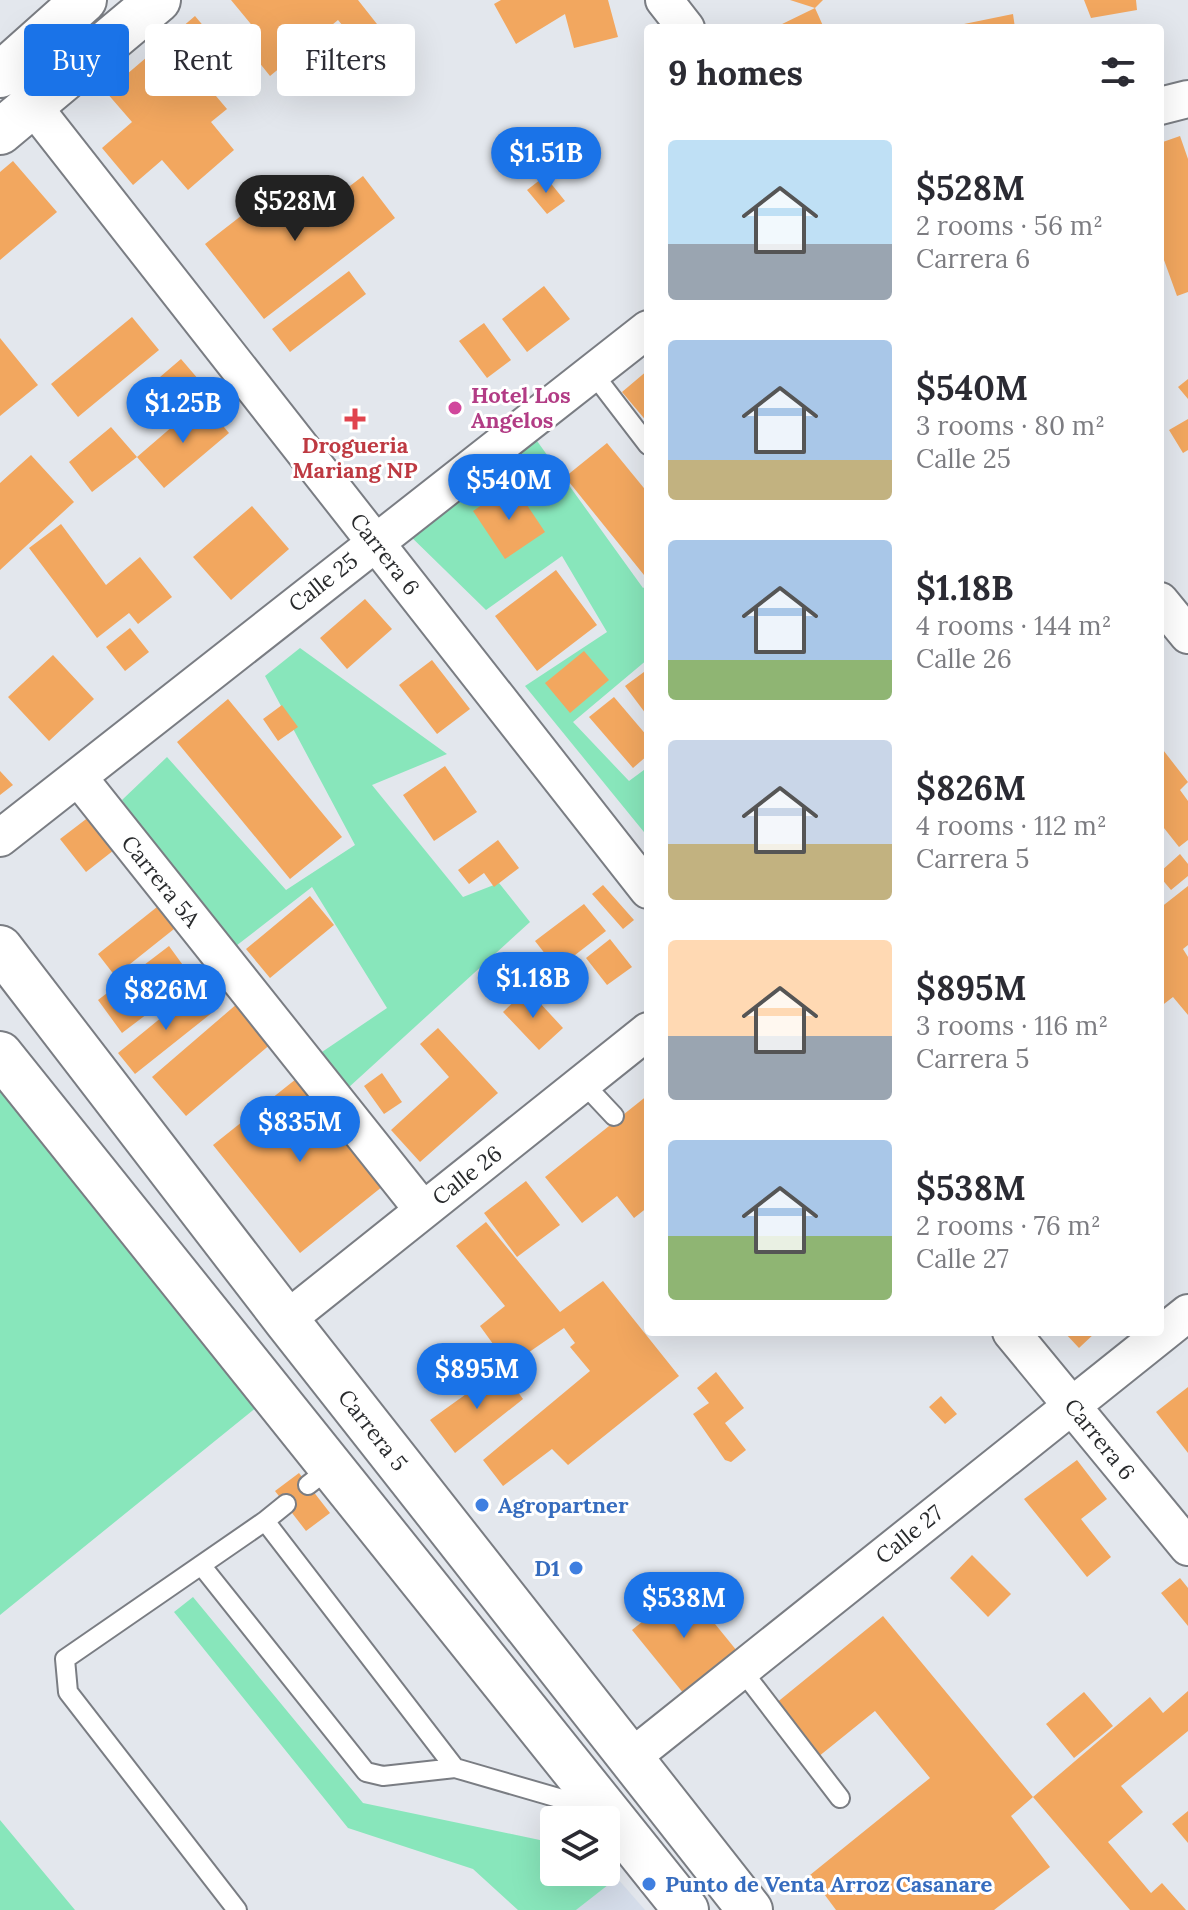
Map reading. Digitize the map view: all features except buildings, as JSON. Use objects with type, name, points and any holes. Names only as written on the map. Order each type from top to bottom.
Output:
[{"type":"main road","points":[[17,119],[158,0]]},
{"type":"main road","points":[[0,75],[82,1]]},
{"type":"main road","name":"Carrera 5","points":[[0,948],[286,1320],[750,1910]]},
{"type":"main road","points":[[0,1054],[320,1476],[603,1806]]},
{"type":"main road","points":[[620,1827],[686,1910]]},
{"type":"street","points":[[664,0],[683,24]]},
{"type":"street","points":[[1164,105],[1188,99]]},
{"type":"street","name":"Carrera 6","points":[[17,119],[375,541],[644,885]]},
{"type":"street","name":"Calle 25","points":[[0,838],[644,332]]},
{"type":"street","name":"Carrera 5A","points":[[78,777],[423,1210]]},
{"type":"street","name":"Calle 26","points":[[286,1320],[644,1034]]},
{"type":"street","name":"Calle 27","points":[[1164,1332],[1188,1313]]},
{"type":"street","name":"Carrera 6","points":[[1014,1336],[1188,1547]]},
{"type":"street","name":"Calle 27","points":[[632,1757],[1158,1336]]},
{"type":"lane","points":[[592,372],[644,440]]},
{"type":"lane","points":[[583,1083],[614,1116]]},
{"type":"lane","points":[[237,1910],[68,1692],[65,1659],[286,1504]]},
{"type":"lane","points":[[265,1521],[455,1768]]},
{"type":"lane","points":[[201,1565],[366,1772],[383,1776],[455,1768],[587,1806]]},
{"type":"lane","points":[[741,1669],[840,1798]]},
{"type":"shaded area","points":[[620,1881],[645,1910],[576,1910],[607,1886],[620,1886]]},
{"type":"green space","points":[[532,434],[644,587],[644,662],[573,722],[629,781],[644,770],[644,832],[525,686],[607,632],[562,556],[486,610],[403,529]]},
{"type":"green space","points":[[300,648],[447,754],[372,785],[463,897],[499,883],[530,922],[348,1088],[319,1054],[387,1008],[312,887],[232,949],[122,800],[167,757],[286,890],[355,845],[265,676]]},
{"type":"green space","points":[[0,1073],[263,1402],[0,1615]]},
{"type":"green space","points":[[193,1597],[363,1803],[540,1840],[540,1886],[607,1886],[576,1910],[518,1910],[473,1869],[348,1828],[174,1612]]},
{"type":"green space","points":[[0,1820],[75,1910],[0,1910]]},
{"type":"place","name":"Hotel Los Angelos","points":[[455,408]]},
{"type":"place","name":"Drogueria Mariang NP","points":[[355,419]]},
{"type":"place","name":"Agropartner","points":[[482,1505]]},
{"type":"place","name":"D1","points":[[576,1568]]},
{"type":"place","name":"Punto de Venta Arroz Casanare","points":[[649,1884]]}]
